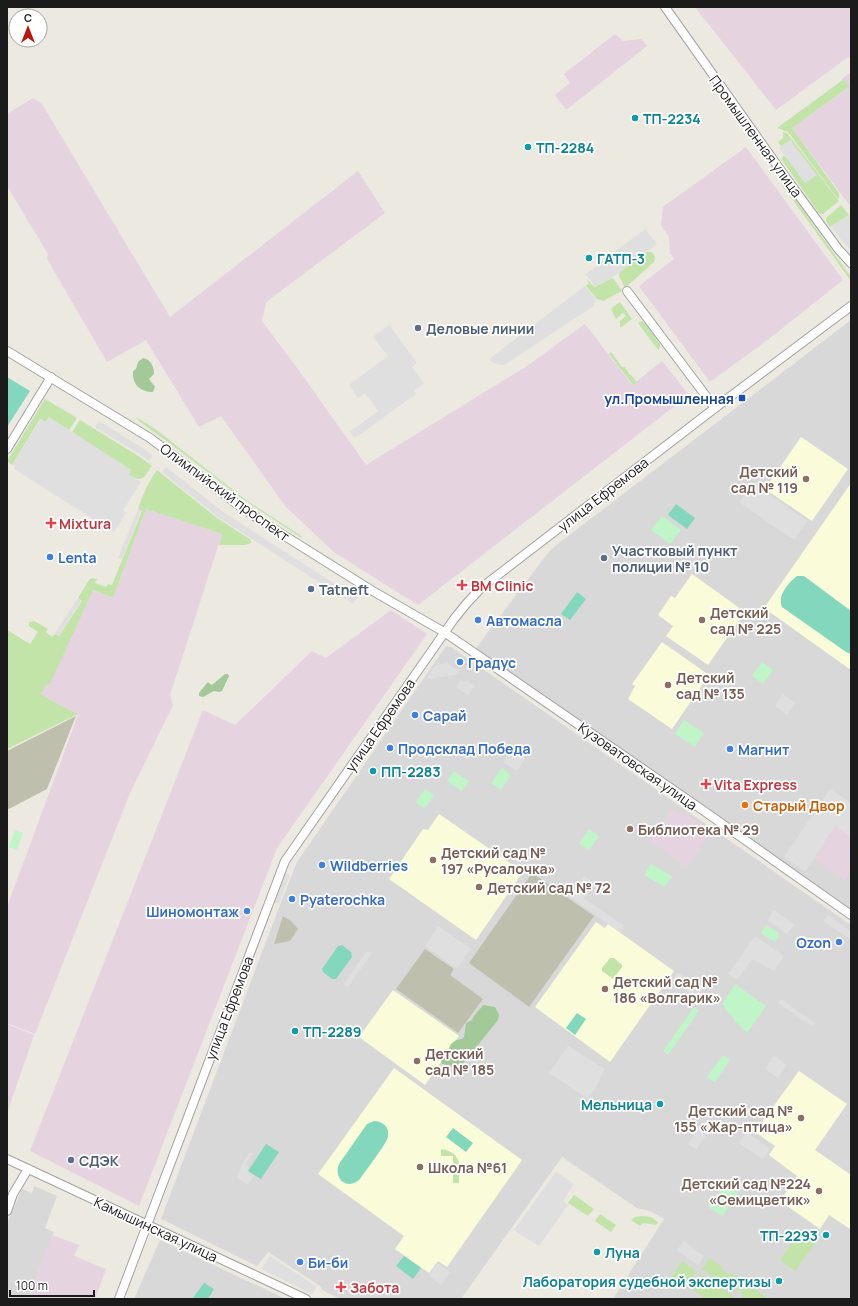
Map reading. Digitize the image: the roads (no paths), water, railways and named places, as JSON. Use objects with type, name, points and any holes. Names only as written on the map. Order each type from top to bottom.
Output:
[{"type":"street","name":"Промышленная улица","points":[[665,7],[789,183],[839,250],[851,263]]},
{"type":"street","points":[[627,290],[715,408]]},
{"type":"street","name":"улица Ефремова","points":[[119,1299],[285,861],[444,632],[481,588],[715,408],[851,306]]},
{"type":"street","name":"Олимпийский проспект","points":[[7,351],[150,438],[232,501],[269,526],[371,590],[444,632]]},
{"type":"street","points":[[7,449],[51,377]]},
{"type":"street","name":"Кузоватовская улица","points":[[444,632],[698,807],[851,915]]},
{"type":"street","name":"Камышинская улица","points":[[7,1159],[306,1299]]},
{"type":"street","points":[[7,1211],[13,1194],[28,1169]]},
{"type":"place","name":"ТП-2234","points":[[635,118]]},
{"type":"place","name":"ТП-2284","points":[[528,147]]},
{"type":"place","name":"ГАТП-3","points":[[589,258]]},
{"type":"place","name":"Деловые линии","points":[[418,328]]},
{"type":"place","name":"ул.Промышленная","points":[[742,398]]},
{"type":"place","name":"Детский сад № 119","points":[[806,479]]},
{"type":"place","name":"Mixtura","points":[[51,523]]},
{"type":"place","name":"Lenta","points":[[50,557]]},
{"type":"place","name":"Участковый пункт полиции № 10","points":[[604,558]]},
{"type":"place","name":"BM Clinic","points":[[462,585]]},
{"type":"place","name":"Tatneft","points":[[311,589]]},
{"type":"place","name":"Автомасла","points":[[478,620]]},
{"type":"place","name":"Детский сад № 225","points":[[702,620]]},
{"type":"place","name":"Градус","points":[[460,662]]},
{"type":"place","name":"Детский сад № 135","points":[[668,685]]},
{"type":"place","name":"Сарай","points":[[415,715]]},
{"type":"place","name":"Продсклад Победа","points":[[390,748]]},
{"type":"place","name":"Магнит","points":[[730,749]]},
{"type":"place","name":"ПП-2283","points":[[373,771]]},
{"type":"place","name":"Vita Express","points":[[706,784]]},
{"type":"place","name":"Старый Двор","points":[[745,805]]},
{"type":"place","name":"Библиотека № 29","points":[[630,829]]},
{"type":"place","name":"Детский сад № 197 «Русалочка»","points":[[433,860]]},
{"type":"place","name":"Wildberries","points":[[322,865]]},
{"type":"place","name":"Детский сад № 72","points":[[479,887]]},
{"type":"place","name":"Pyaterochka","points":[[292,899]]},
{"type":"place","name":"Шиномонтаж","points":[[247,911]]},
{"type":"place","name":"Ozon","points":[[839,942]]},
{"type":"place","name":"Детский сад № 186 «Волгарик»","points":[[605,989]]},
{"type":"place","name":"ТП-2289","points":[[295,1031]]},
{"type":"place","name":"Детский сад № 185","points":[[417,1061]]},
{"type":"place","name":"Мельница","points":[[660,1104]]},
{"type":"place","name":"Детский сад № 155 «Жар-птица»","points":[[801,1118]]},
{"type":"place","name":"СДЭК","points":[[71,1160]]},
{"type":"place","name":"Школа №61","points":[[420,1167]]},
{"type":"place","name":"Детский сад №224 «Семицветик»","points":[[819,1191]]},
{"type":"place","name":"ТП-2293","points":[[826,1235]]},
{"type":"place","name":"Луна","points":[[597,1252]]},
{"type":"place","name":"Би-би","points":[[300,1262]]},
{"type":"place","name":"Лаборатория судебной экспертизы","points":[[779,1281]]},
{"type":"place","name":"Забота","points":[[341,1287]]}]
